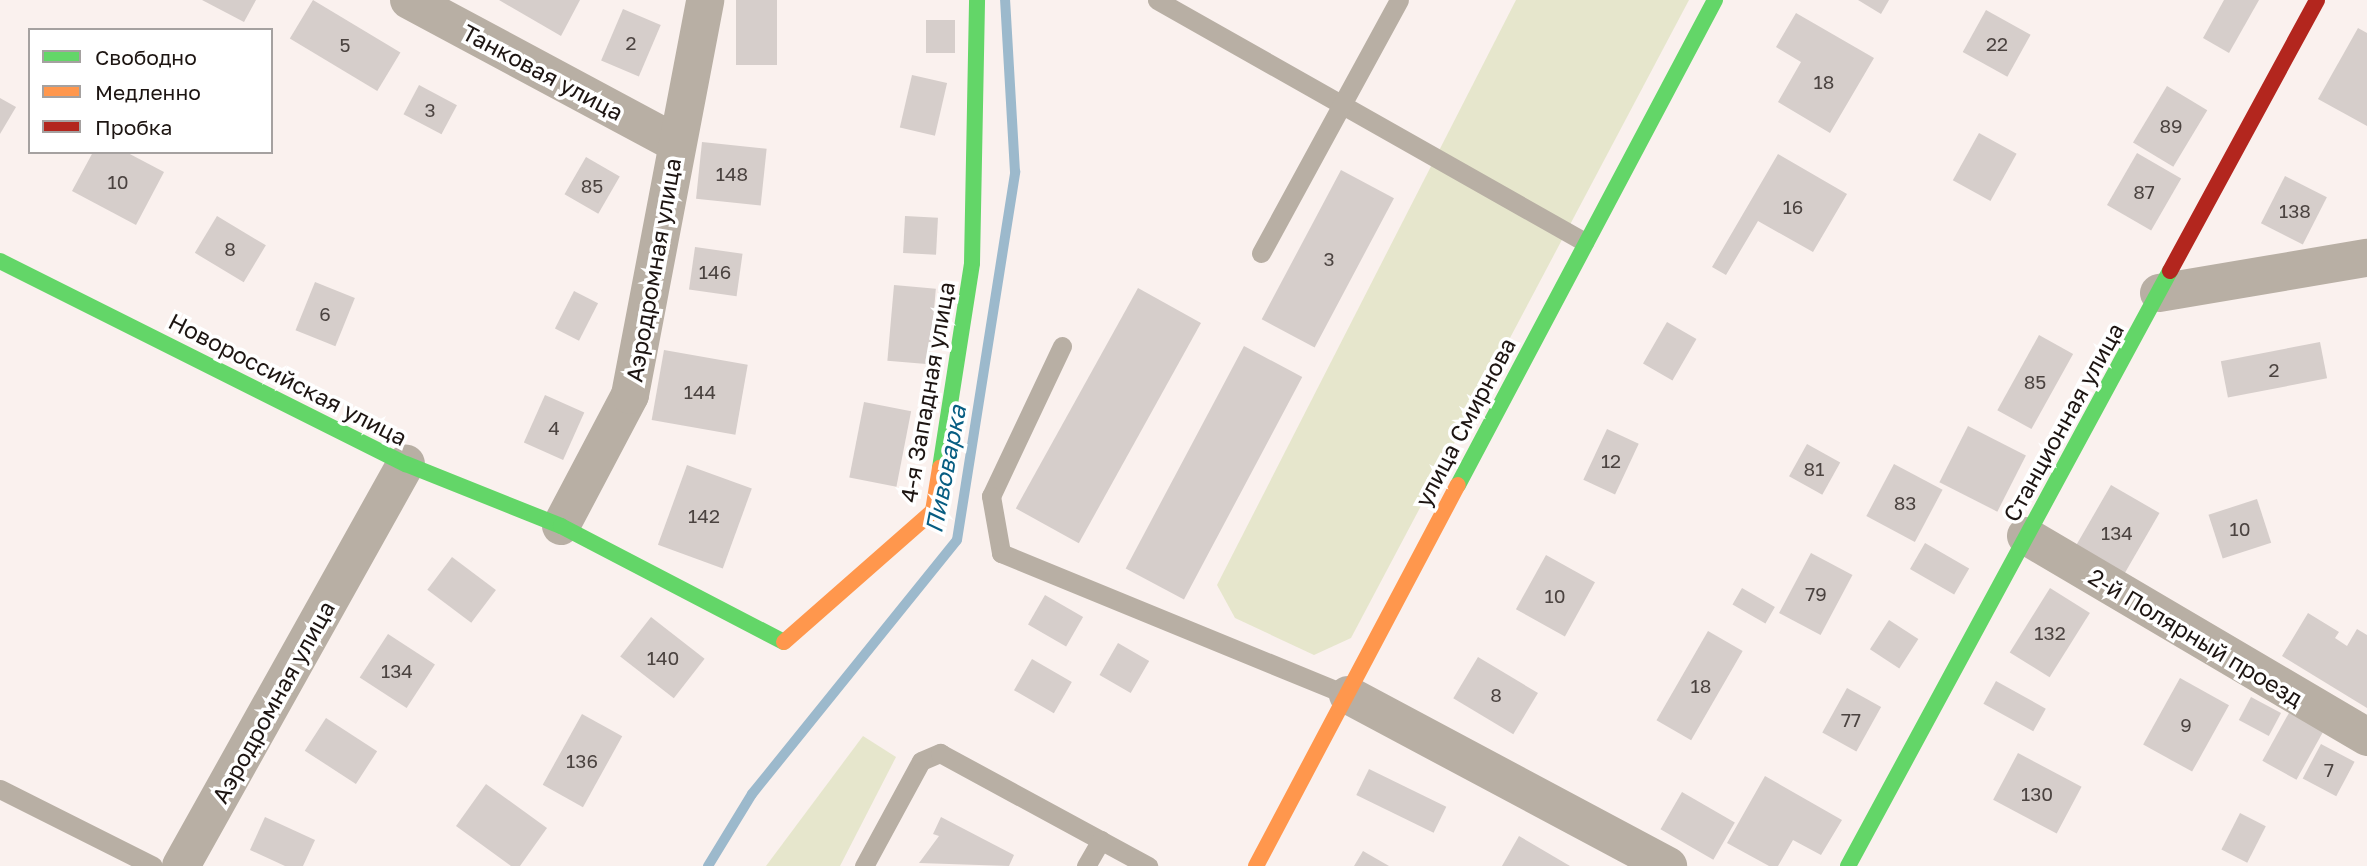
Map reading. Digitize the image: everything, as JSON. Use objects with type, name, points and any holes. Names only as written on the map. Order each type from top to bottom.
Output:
[{"type":"street","name":"Танковая улица","points":[[409,0],[676,143]]},
{"type":"street","name":"Аэродромная улица","points":[[561,526],[630,395],[705,0]]},
{"type":"street","name":"4-я Западная улица","points":[[561,526],[787,644],[933,511],[971,275],[977,0]]},
{"type":"street","name":"улица Смирнова","points":[[1256,866],[1584,242],[1715,0]]},
{"type":"street","name":"Станционная улица","points":[[1848,866],[2317,0]]},
{"type":"street","points":[[2160,293],[2367,258]]},
{"type":"street","name":"Новороссийская улица","points":[[0,261],[406,464],[561,526]]},
{"type":"street","name":"Аэродромная улица","points":[[181,866],[406,464]]},
{"type":"street","name":"2-й Полярный проезд","points":[[2026,536],[2367,737]]},
{"type":"street","points":[[1348,695],[1668,866]]},
{"type":"lane","points":[[1157,0],[1344,109],[1584,242]]},
{"type":"lane","points":[[1261,253],[1344,109],[1399,0]]},
{"type":"lane","points":[[1062,346],[991,496],[1001,553],[1348,695]]},
{"type":"lane","points":[[864,866],[921,761],[940,753],[1148,866]]},
{"type":"lane","points":[[0,789],[153,866]]},
{"type":"lane","points":[[1086,866],[1101,840]]},
{"type":"green space","points":[[1516,0],[1689,0],[1351,638],[1314,655],[1235,618],[1217,585]]},
{"type":"green space","points":[[863,736],[896,757],[840,866],[766,866]]},
{"type":"building","points":[[202,0],[256,0],[244,22]]},
{"type":"building","points":[[313,0],[400,53],[377,91],[290,39]]},
{"type":"building","points":[[499,0],[580,0],[561,36]]},
{"type":"building","points":[[736,0],[777,0],[777,65],[736,65]]},
{"type":"building","points":[[1858,0],[1889,0],[1881,14]]},
{"type":"building","points":[[2224,0],[2259,0],[2229,53],[2203,38]]},
{"type":"building","points":[[623,9],[661,25],[639,77],[601,61]]},
{"type":"building","points":[[1986,10],[2031,35],[2007,77],[1963,52]]},
{"type":"building","points":[[1796,13],[1874,58],[1830,133],[1778,102],[1801,62],[1776,47]]},
{"type":"building","points":[[926,20],[955,20],[955,53],[926,53]]},
{"type":"building","points":[[2358,28],[2367,33],[2367,126],[2318,99]]},
{"type":"building","points":[[912,75],[947,83],[935,136],[900,128]]},
{"type":"building","points":[[419,85],[457,105],[441,134],[404,114]]},
{"type":"building","points":[[2167,86],[2207,110],[2173,167],[2133,143]]},
{"type":"building","points":[[0,98],[16,107],[0,134]]},
{"type":"building","points":[[1979,133],[2017,154],[1990,201],[1953,180]]},
{"type":"building","points":[[702,142],[767,149],[761,205],[696,199]]},
{"type":"building","points":[[2137,153],[2181,178],[2151,230],[2107,205]]},
{"type":"building","points":[[92,154],[130,154],[164,172],[136,225],[72,191]]},
{"type":"building","points":[[1778,154],[1847,194],[1813,252],[1758,221],[1726,275],[1712,267]]},
{"type":"building","points":[[586,157],[620,176],[598,214],[564,194]]},
{"type":"building","points":[[1341,170],[1394,198],[1315,347],[1262,319]]},
{"type":"building","points":[[2285,176],[2327,197],[2303,245],[2261,223]]},
{"type":"building","points":[[217,216],[266,245],[244,282],[195,253]]},
{"type":"building","points":[[905,216],[938,218],[936,255],[903,253]]},
{"type":"building","points":[[695,247],[743,254],[737,296],[689,290]]},
{"type":"building","points":[[315,282],[355,298],[335,346],[296,330]]},
{"type":"building","points":[[894,285],[936,289],[929,364],[887,361]]},
{"type":"building","points":[[1138,288],[1201,323],[1079,543],[1016,508]]},
{"type":"building","points":[[574,291],[598,303],[579,341],[555,328]]},
{"type":"building","points":[[1667,322],[1696,339],[1672,381],[1643,364]]},
{"type":"building","points":[[2039,335],[2073,354],[2031,429],[1997,410]]},
{"type":"building","points":[[2320,342],[2327,378],[2228,398],[2221,361]]},
{"type":"building","points":[[1244,346],[1302,377],[1184,599],[1126,569]]},
{"type":"building","points":[[664,350],[748,365],[735,435],[652,420]]},
{"type":"building","points":[[545,395],[584,412],[563,460],[524,443]]},
{"type":"building","points":[[864,402],[911,411],[896,487],[849,478]]},
{"type":"building","points":[[1968,426],[2026,456],[1997,512],[1939,482]]},
{"type":"building","points":[[1607,429],[1639,444],[1615,495],[1583,480]]},
{"type":"building","points":[[1807,444],[1840,462],[1822,495],[1789,476]]},
{"type":"building","points":[[1894,464],[1943,490],[1915,542],[1866,516]]},
{"type":"building","points":[[687,465],[752,489],[723,568],[658,545]]},
{"type":"building","points":[[2111,485],[2159,513],[2120,581],[2072,553]]},
{"type":"building","points":[[2257,499],[2271,543],[2223,559],[2208,515]]},
{"type":"building","points":[[1925,543],[1969,568],[1954,594],[1910,569]]},
{"type":"building","points":[[1811,553],[1852,575],[1821,635],[1779,613]]},
{"type":"building","points":[[1546,555],[1595,582],[1565,636],[1516,609]]},
{"type":"building","points":[[452,557],[496,590],[471,623],[427,590]]},
{"type":"building","points":[[1742,588],[1775,607],[1765,623],[1732,604]]},
{"type":"building","points":[[2050,588],[2090,613],[2050,677],[2010,652]]},
{"type":"building","points":[[1045,595],[1083,617],[1066,646],[1028,624]]},
{"type":"building","points":[[2308,613],[2339,632],[2335,638],[2347,646],[2357,629],[2367,635],[2367,708],[2282,656]]},
{"type":"building","points":[[651,617],[705,659],[674,698],[620,656]]},
{"type":"building","points":[[1889,620],[1918,639],[1899,668],[1870,649]]},
{"type":"building","points":[[1708,631],[1743,651],[1691,740],[1656,720]]},
{"type":"building","points":[[388,634],[435,664],[407,708],[360,678]]},
{"type":"building","points":[[1118,643],[1149,661],[1131,693],[1100,675]]},
{"type":"building","points":[[1478,657],[1538,693],[1513,734],[1453,698]]},
{"type":"building","points":[[1032,659],[1072,682],[1054,713],[1014,690]]},
{"type":"building","points":[[2180,678],[2229,705],[2192,772],[2143,744]]},
{"type":"building","points":[[1996,681],[2046,709],[2033,731],[1983,704]]},
{"type":"building","points":[[1847,688],[1881,707],[1856,752],[1822,733]]},
{"type":"building","points":[[2251,697],[2281,713],[2269,736],[2239,720]]},
{"type":"building","points":[[2290,711],[2324,730],[2296,780],[2262,761]]},
{"type":"building","points":[[582,714],[622,736],[583,807],[543,785]]},
{"type":"building","points":[[326,718],[377,751],[356,784],[305,751]]},
{"type":"building","points":[[2321,744],[2355,762],[2336,796],[2303,778]]},
{"type":"building","points":[[2018,753],[2082,787],[2057,834],[1993,800]]},
{"type":"building","points":[[1369,769],[1446,807],[1434,833],[1356,795]]},
{"type":"building","points":[[1765,776],[1842,820],[1821,855],[1793,840],[1778,866],[1769,866],[1727,843]]},
{"type":"building","points":[[486,784],[547,828],[520,866],[511,866],[456,826]]},
{"type":"building","points":[[1682,792],[1735,823],[1713,860],[1660,829]]},
{"type":"building","points":[[2240,813],[2266,826],[2247,863],[2221,850]]},
{"type":"building","points":[[265,817],[315,840],[303,866],[285,866],[250,850]]},
{"type":"building","points":[[941,817],[1014,855],[1009,866],[919,863],[939,836],[933,834]]},
{"type":"building","points":[[1519,836],[1570,866],[1502,866]]},
{"type":"building","points":[[1363,851],[1389,866],[1354,866]]},
{"type":"waterway","name":"Пивоварка","points":[[708,866],[752,794],[957,540],[1015,172],[1005,0]]},
{"type":"traffic: fast","points":[[940,468],[972,263],[977,0]]},
{"type":"traffic: fast","points":[[1458,485],[1715,0]]},
{"type":"traffic: fast","points":[[0,261],[406,464],[561,526],[784,642]]},
{"type":"traffic: fast","points":[[1848,866],[2170,271]]},
{"type":"traffic: slow","points":[[784,642],[933,511],[940,468]]},
{"type":"traffic: slow","points":[[1256,866],[1458,485]]},
{"type":"traffic: jam","points":[[2170,271],[2317,0]]}]
